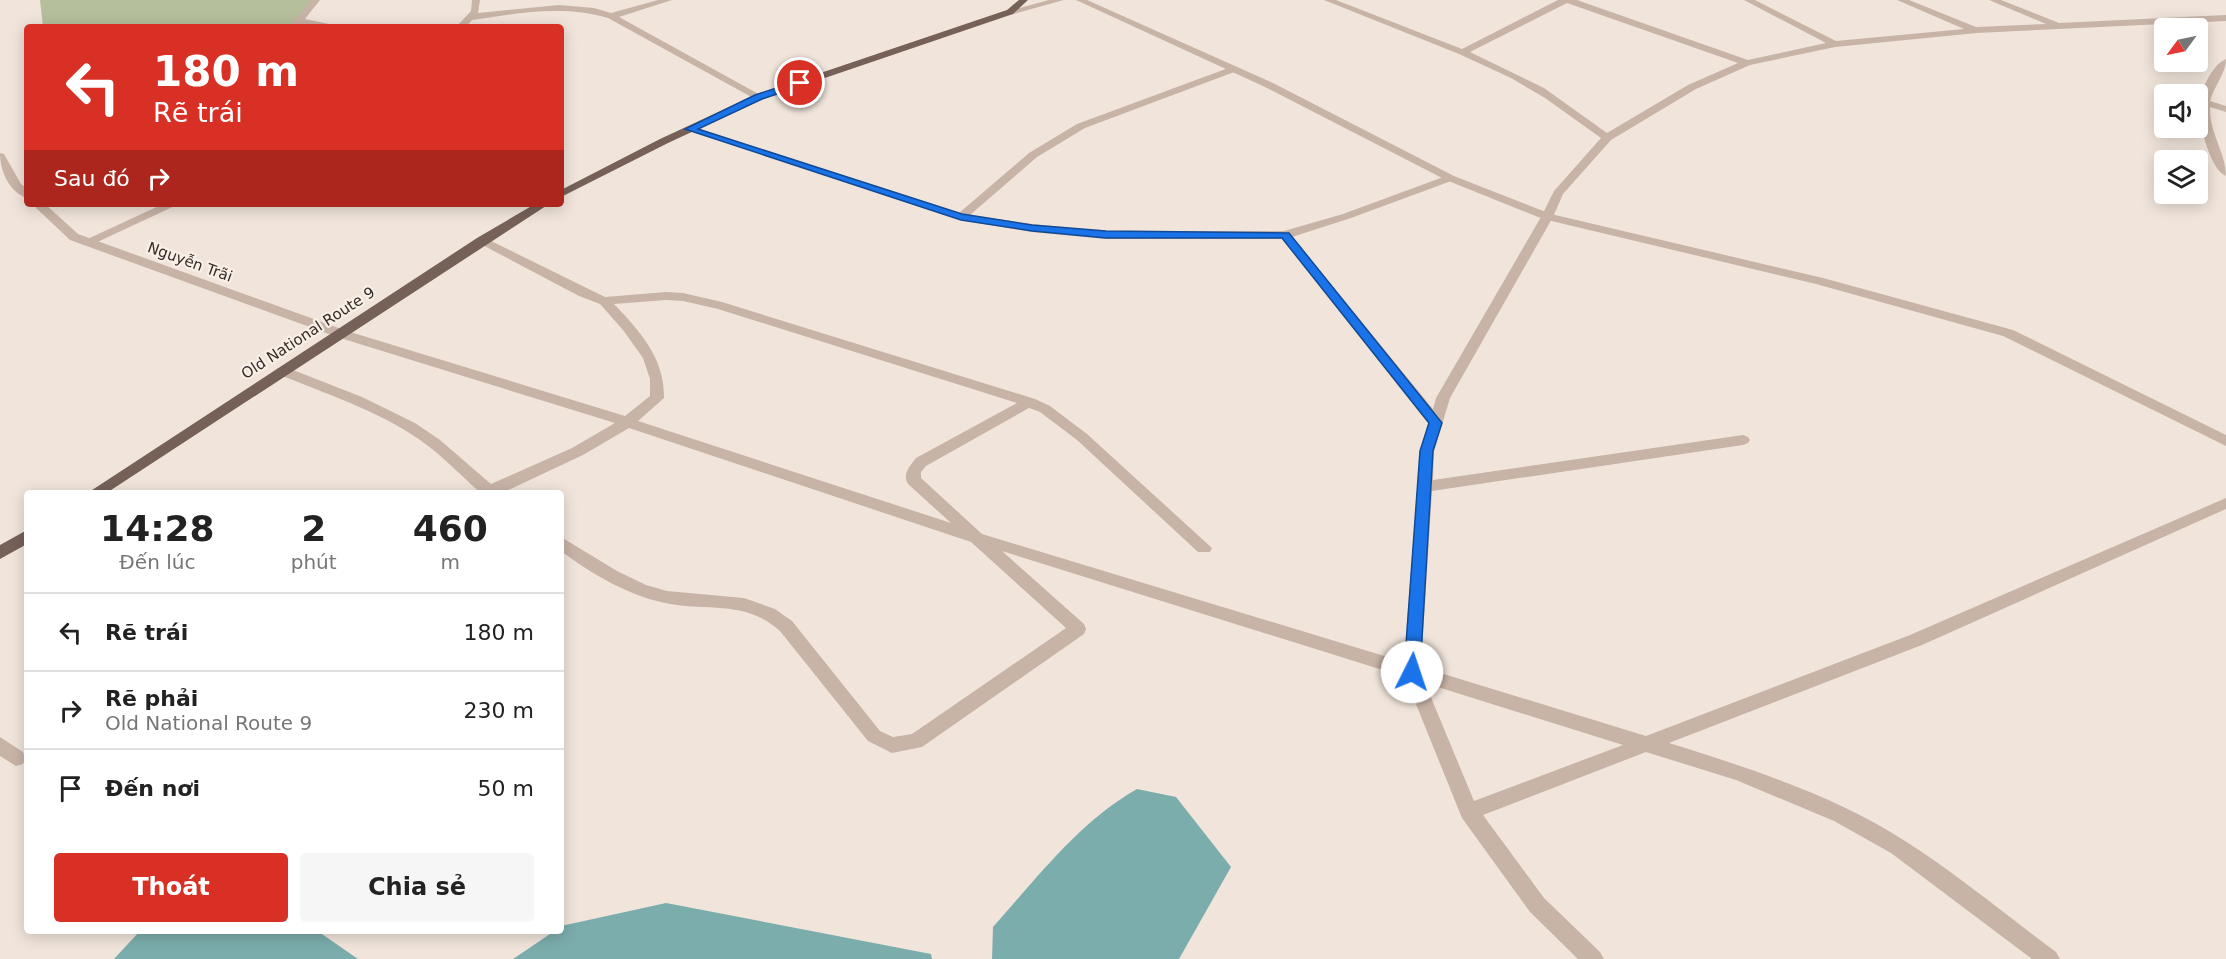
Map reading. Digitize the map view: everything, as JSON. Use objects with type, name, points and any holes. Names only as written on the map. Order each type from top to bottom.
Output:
[{"type":"main road","points":[[564,192],[759,97],[1010,12],[1024,0]]},
{"type":"main road","name":"Old National Route 9","points":[[99,490],[342,334],[481,241],[538,207]]},
{"type":"main road","points":[[0,553],[24,538]]},
{"type":"street","points":[[296,24],[316,0]]},
{"type":"street","points":[[464,24],[475,11],[476,0]]},
{"type":"street","points":[[611,16],[668,0]]},
{"type":"street","points":[[1010,12],[1060,0]]},
{"type":"street","points":[[1080,0],[1234,69],[1450,178],[1547,217],[1819,281],[2008,333],[2226,441]]},
{"type":"street","points":[[1328,0],[1462,52],[1540,90],[1607,138]]},
{"type":"street","points":[[1341,5],[1354,0]]},
{"type":"street","points":[[1462,52],[1567,0],[1747,63]]},
{"type":"street","points":[[1748,0],[1835,44]]},
{"type":"street","points":[[1901,0],[1977,30]]},
{"type":"street","points":[[1993,0],[2060,26]]},
{"type":"street","points":[[471,17],[544,7],[593,4],[759,97]]},
{"type":"street","points":[[1593,959],[1537,905],[1469,812],[1412,672],[1427,451],[1443,399],[1547,217],[1558,193],[1607,138],[1692,87],[1747,63],[1835,44],[1977,30],[2226,18]]},
{"type":"street","points":[[2208,89],[2211,81],[2226,62]]},
{"type":"street","points":[[961,217],[1033,155],[1081,126],[1234,69]]},
{"type":"street","points":[[2208,104],[2226,109]]},
{"type":"street","points":[[690,129],[961,217],[1032,228],[1106,234],[1286,235],[1347,216],[1450,178]]},
{"type":"street","points":[[2208,136],[2226,173]]},
{"type":"street","points":[[0,156],[16,186],[24,193]]},
{"type":"street","name":"Nguyễn Trãi","points":[[41,207],[74,237],[342,334],[539,393],[978,538],[1740,773],[1841,815],[1898,847],[2049,959]]},
{"type":"street","points":[[87,242],[166,207]]},
{"type":"street","points":[[1286,235],[1436,423]]},
{"type":"street","points":[[481,241],[583,293],[604,301],[666,296],[683,297],[734,310],[1029,402],[1045,409],[1082,436],[1204,548]]},
{"type":"street","points":[[495,490],[604,439],[629,423],[657,398],[657,378],[646,354],[623,321],[604,301]]},
{"type":"street","points":[[283,371],[368,406],[408,426],[426,437],[489,490]]},
{"type":"street","points":[[564,545],[600,569],[666,597],[747,605],[768,612],[786,626],[874,736],[884,743],[902,745],[916,741],[1078,629],[914,480],[914,471],[921,462],[1029,402]]},
{"type":"street","points":[[1424,487],[1743,440]]},
{"type":"street","points":[[1469,812],[1916,640],[2226,503]]},
{"type":"street","points":[[0,745],[16,758]]},
{"type":"green space","points":[[40,0],[312,0],[300,24],[43,24]]},
{"type":"water","points":[[1137,789],[1176,797],[1231,867],[1179,959],[992,959],[993,927],[1078,834],[1116,802]]},
{"type":"water","points":[[666,903],[931,954],[932,959],[513,959],[550,934],[564,934],[564,925]]},
{"type":"water","points":[[137,934],[322,934],[358,959],[114,959]]},
{"type":"route","points":[[800,83],[759,97],[690,129],[961,217],[1032,228],[1106,234],[1286,235],[1436,423],[1427,451],[1412,672]]}]
